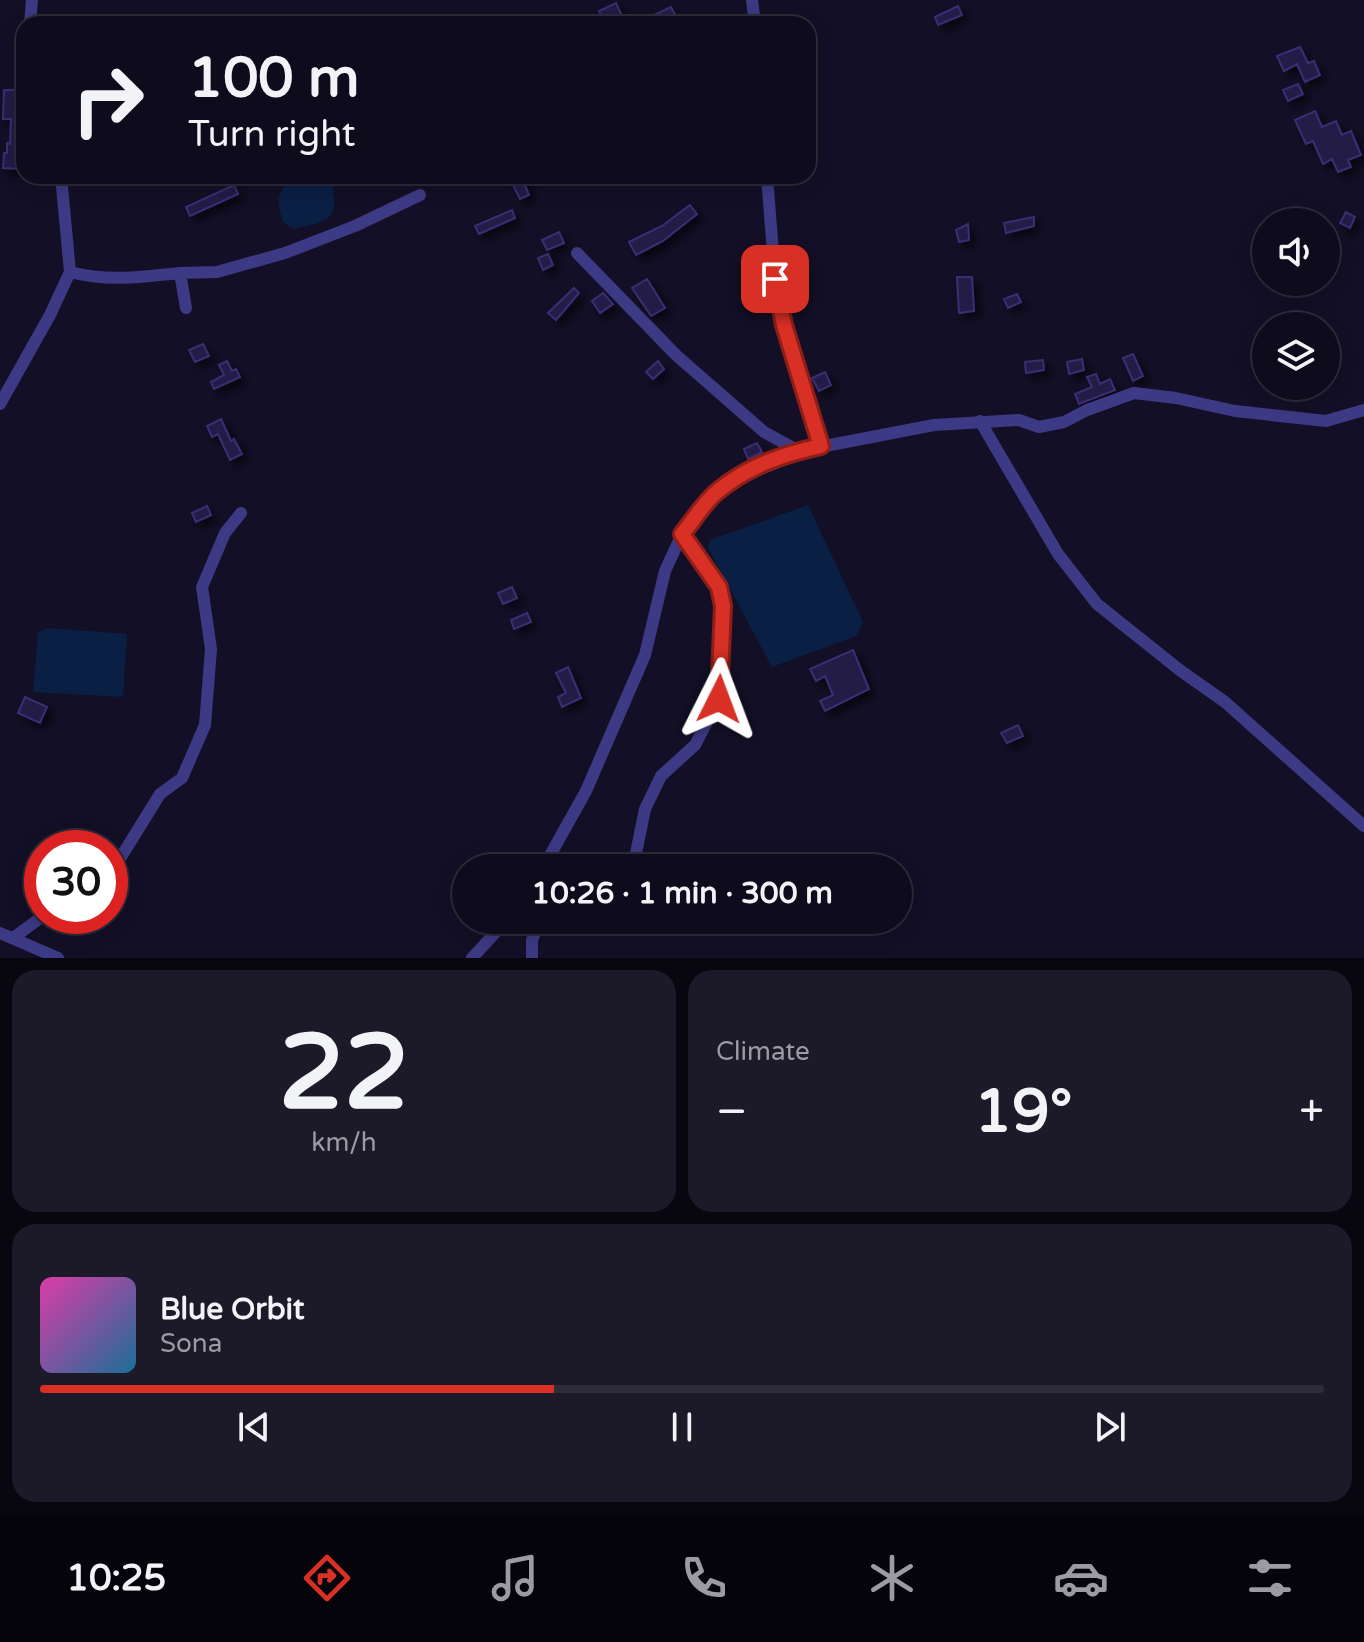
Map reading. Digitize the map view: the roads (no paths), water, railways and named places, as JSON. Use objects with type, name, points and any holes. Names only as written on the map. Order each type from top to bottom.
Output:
[{"type":"street","points":[[0,404],[50,315],[70,272],[62,184]]},
{"type":"street","points":[[768,184],[775,279],[784,325],[821,446]]},
{"type":"street","points":[[70,272],[92,278],[131,279],[217,272],[285,253],[355,226],[420,195]]},
{"type":"street","points":[[577,253],[676,355],[764,432],[799,451]]},
{"type":"street","points":[[180,273],[186,308]]},
{"type":"street","points":[[551,854],[586,791],[645,655],[665,571],[682,534],[717,492],[762,463],[821,446],[934,425],[1019,420],[1039,427],[1064,422],[1134,393],[1176,398],[1235,411],[1326,421],[1364,410]]},
{"type":"street","points":[[980,421],[1058,554],[1097,604],[1225,702],[1364,826]]},
{"type":"street","points":[[128,846],[160,794],[182,778],[205,725],[211,649],[202,587],[225,533],[241,513]]},
{"type":"street","points":[[636,854],[645,809],[661,776],[695,745],[719,699],[723,606],[719,587],[682,534]]},
{"type":"street","points":[[13,938],[24,930]]},
{"type":"street","points":[[0,933],[58,958]]},
{"type":"street","points":[[472,958],[494,934]]},
{"type":"street","points":[[532,958],[534,934]]},
{"type":"water","points":[[287,184],[331,184],[332,212],[323,221],[294,229],[283,222],[279,199]]},
{"type":"water","points":[[808,505],[863,622],[856,636],[772,667],[708,548],[710,540]]},
{"type":"water","points":[[47,628],[127,634],[123,697],[33,692],[38,633]]}]
